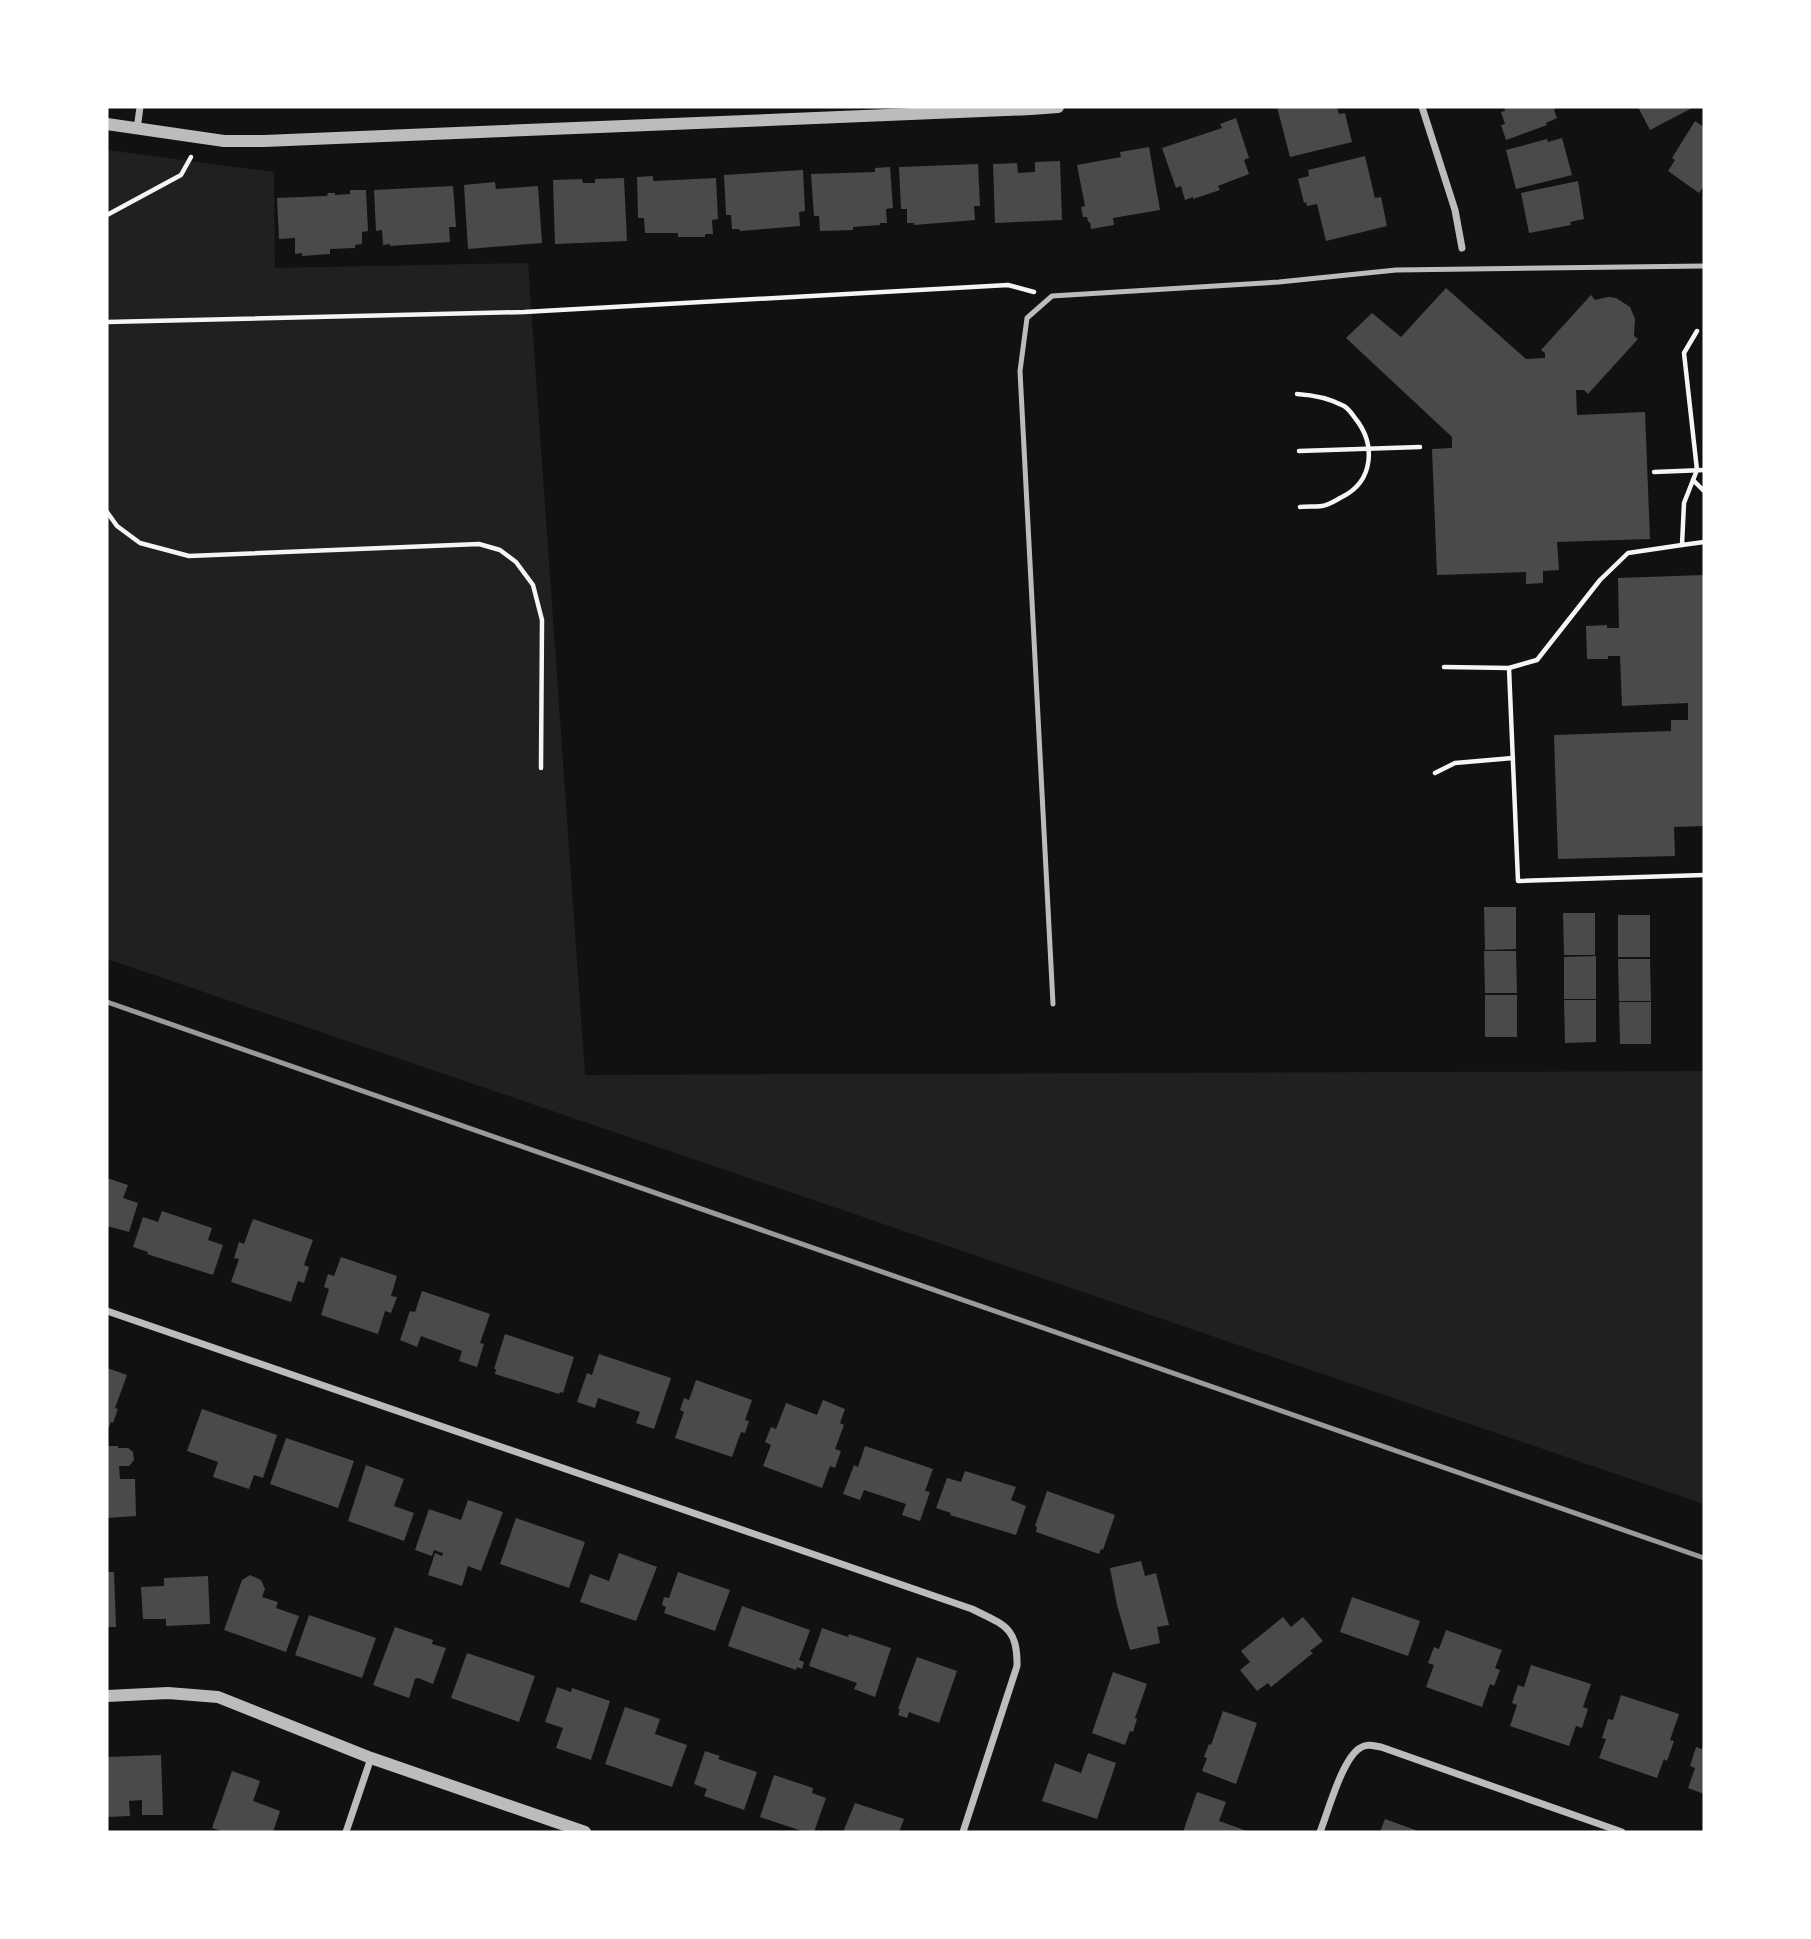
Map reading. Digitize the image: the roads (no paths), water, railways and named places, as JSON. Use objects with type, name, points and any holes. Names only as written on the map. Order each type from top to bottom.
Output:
[{"type":"street","points":[[138,129],[140,107]]},
{"type":"street","points":[[107,124],[224,141],[264,141],[863,112],[1058,107]]},
{"type":"street","points":[[1422,107],[1455,210],[1462,248]]},
{"type":"street","points":[[107,1311],[972,1609],[995,1620],[1012,1633],[1017,1646],[1017,1666],[963,1832]]},
{"type":"street","points":[[107,1696],[168,1693],[218,1697],[371,1758],[585,1832]]},
{"type":"street","points":[[1320,1832],[1341,1775],[1358,1748],[1367,1745],[1381,1747],[1622,1832]]},
{"type":"street","points":[[346,1832],[371,1758]]},
{"type":"lane","points":[[1053,1004],[1020,371],[1027,318],[1052,296],[1279,282],[1396,271],[1704,266]]},
{"type":"railway","points":[[107,1002],[1704,1558]]}]
